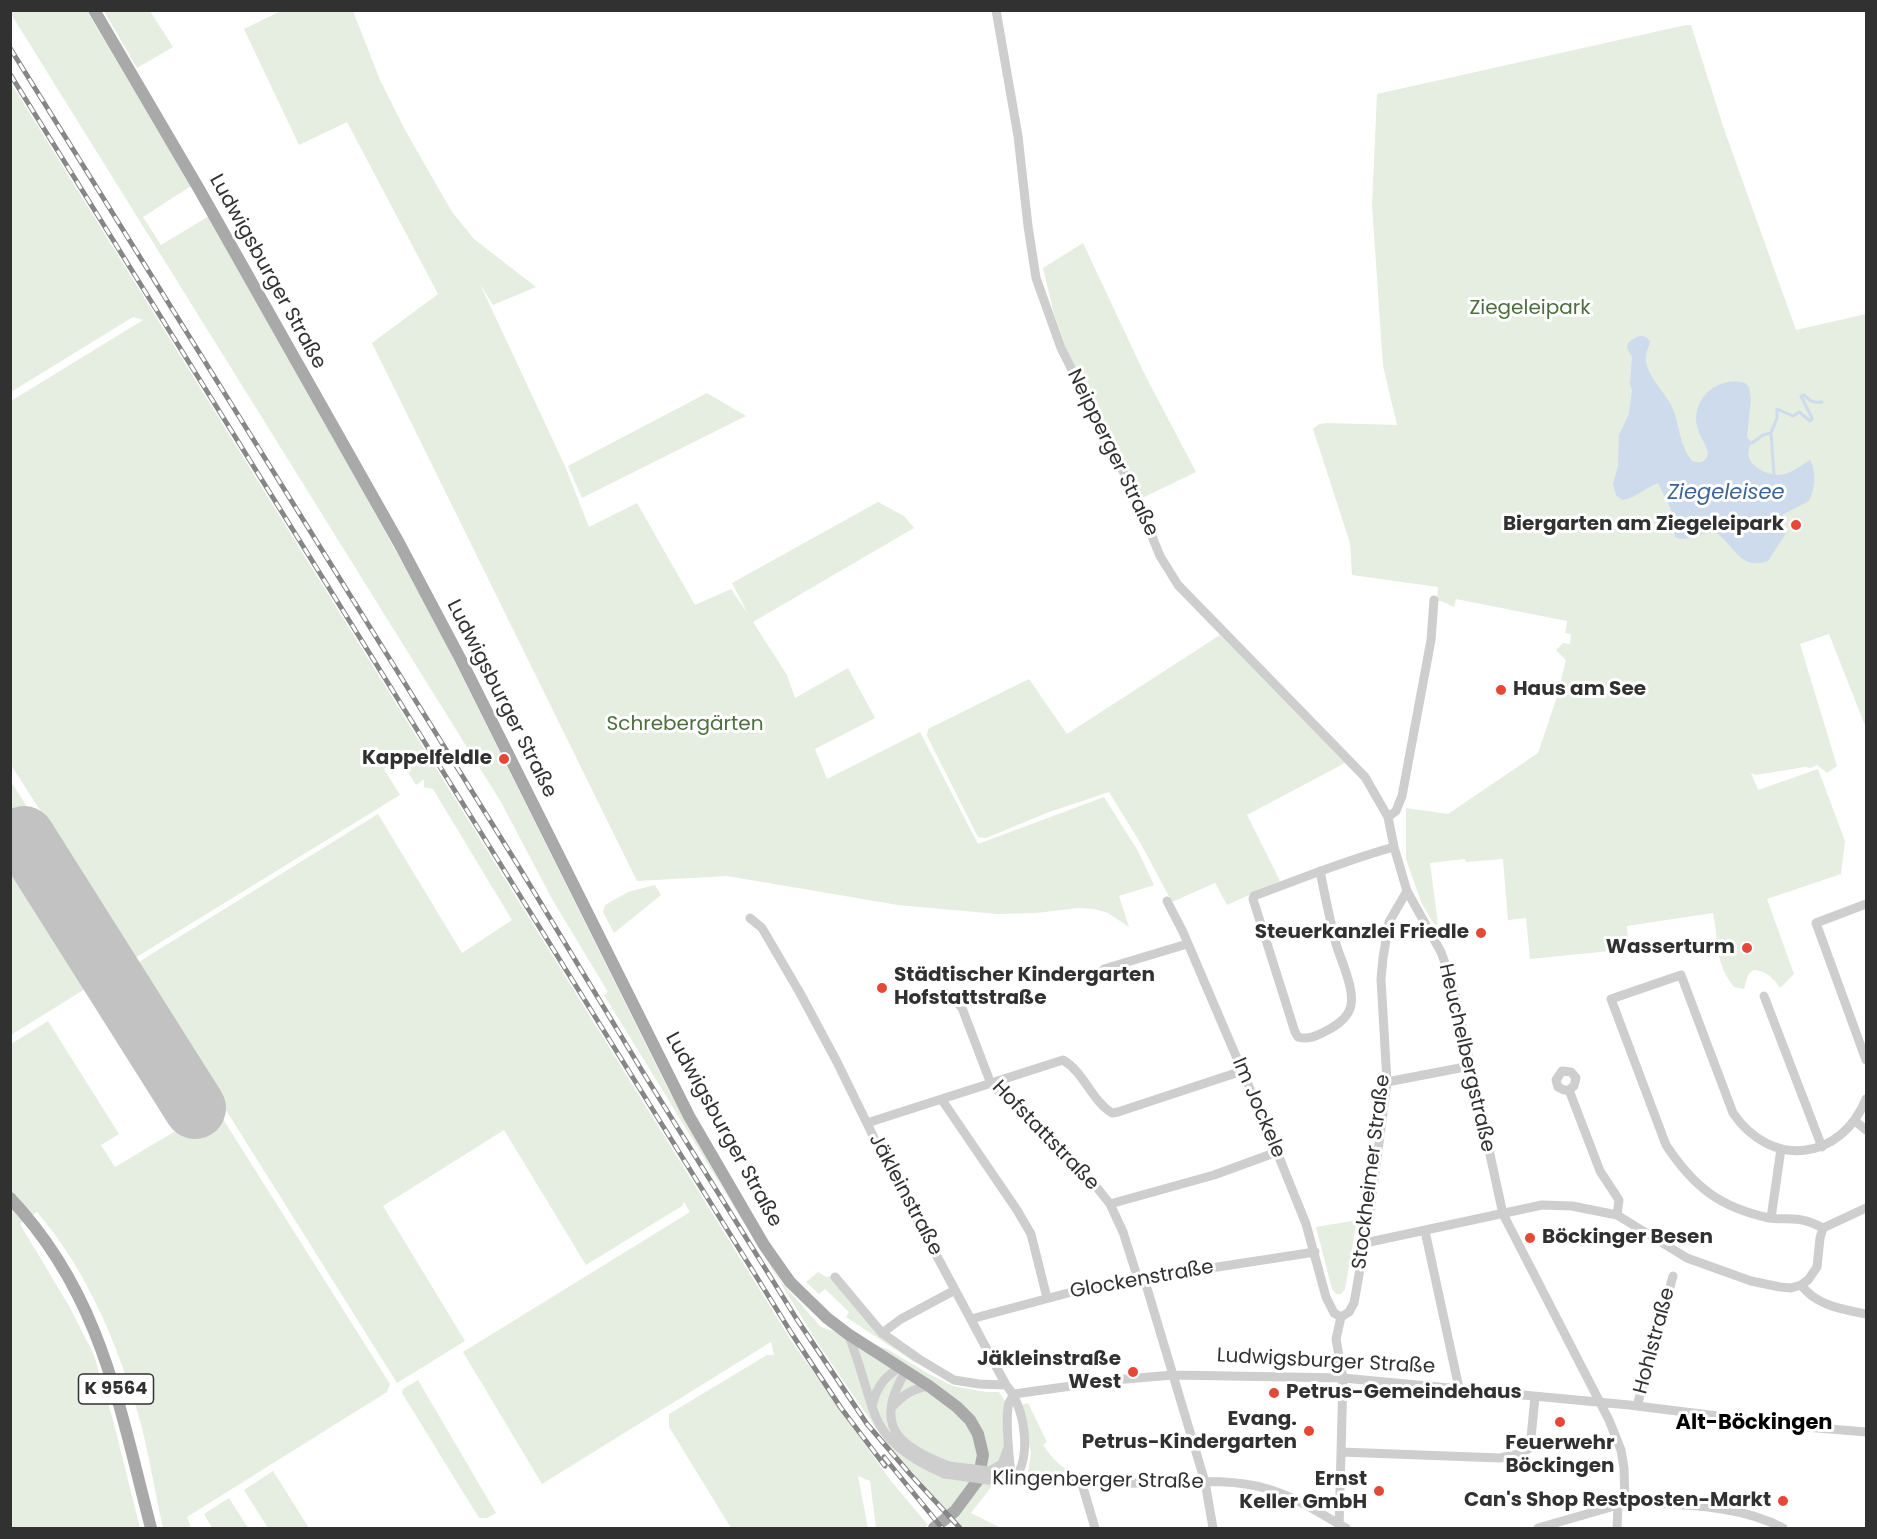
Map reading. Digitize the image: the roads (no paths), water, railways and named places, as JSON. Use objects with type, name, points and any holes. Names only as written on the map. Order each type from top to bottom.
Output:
[{"type":"main road","name":"Ludwigsburger Straße","points":[[94,10],[199,189],[447,632],[689,1116],[764,1245],[790,1282],[827,1318],[957,1407],[970,1420],[978,1434],[982,1455],[978,1480],[954,1511],[934,1528]]},
{"type":"main road","name":"K 9564","points":[[10,1198],[57,1258],[75,1288],[104,1353],[123,1415],[151,1528]]},
{"type":"street","name":"Neipperger Straße","points":[[996,10],[1018,136],[1036,278],[1061,348],[1136,497],[1160,556],[1178,585],[1365,777],[1388,817]]},
{"type":"street","points":[[1388,817],[1396,811],[1402,796],[1430,651],[1434,600]]},
{"type":"street","name":"Heuchelbergstraße","points":[[1388,817],[1407,891],[1441,952],[1453,985],[1503,1214],[1600,1403]]},
{"type":"street","points":[[1320,871],[1337,946],[1350,988],[1351,1002],[1350,1011],[1341,1021],[1316,1036],[1306,1039],[1298,1037],[1295,1032],[1253,899],[1254,896],[1320,871],[1360,856],[1394,847]]},
{"type":"street","name":"Stockheimer Straße","points":[[1341,1527],[1342,1378],[1336,1339],[1341,1317],[1354,1304],[1365,1243],[1387,1082],[1382,1010],[1382,968],[1389,922],[1407,891]]},
{"type":"street","name":"Im Jockele","points":[[1167,901],[1277,1152],[1306,1224],[1326,1297],[1334,1313],[1341,1317]]},
{"type":"street","points":[[1866,904],[1816,922],[1866,1060]]},
{"type":"street","name":"Jäkleinstraße","points":[[750,918],[762,927],[800,993],[955,1290],[1006,1385],[1014,1394],[1021,1418],[1025,1451],[1020,1473],[1013,1481]]},
{"type":"street","points":[[1099,977],[1104,969],[1187,944]]},
{"type":"street","points":[[1823,1228],[1805,1220],[1771,1218],[1740,1210],[1710,1194],[1697,1184],[1678,1163],[1666,1145],[1611,999],[1681,975],[1733,1113],[1742,1127],[1752,1135],[1781,1149],[1806,1151],[1822,1147],[1841,1136],[1855,1121],[1866,1099]]},
{"type":"street","points":[[1764,996],[1822,1147]]},
{"type":"street","name":"Hofstattstraße","points":[[947,998],[955,1000],[962,1008],[991,1084],[1094,1184],[1110,1204],[1141,1278],[1173,1375],[1205,1482],[1212,1528]]},
{"type":"street","points":[[867,1123],[1063,1060],[1072,1067],[1106,1109],[1112,1113],[1242,1071]]},
{"type":"street","points":[[1387,1082],[1470,1066]]},
{"type":"street","points":[[1569,1090],[1600,1171],[1619,1200],[1617,1215]]},
{"type":"street","points":[[942,1100],[1031,1234],[1047,1298]]},
{"type":"street","points":[[1855,1121],[1866,1130]]},
{"type":"street","points":[[1771,1218],[1781,1149]]},
{"type":"street","points":[[1110,1204],[1214,1175],[1277,1152]]},
{"type":"street","points":[[1365,1243],[1542,1206],[1572,1206],[1617,1215],[1687,1258],[1752,1281],[1791,1287],[1801,1285],[1817,1267],[1823,1228],[1866,1208]]},
{"type":"street","points":[[1425,1231],[1459,1388]]},
{"type":"street","name":"Glockenstraße","points":[[971,1319],[1094,1286],[1315,1252]]},
{"type":"street","name":"Hohlstraße","points":[[1637,1406],[1674,1275]]},
{"type":"street","points":[[835,1277],[882,1333],[918,1359],[954,1380],[1006,1385]]},
{"type":"street","points":[[1801,1285],[1809,1295],[1821,1302],[1866,1314]]},
{"type":"street","points":[[882,1333],[901,1318],[955,1290]]},
{"type":"street","name":"Klingenberger Straße","points":[[848,1334],[859,1361],[875,1416],[899,1448],[928,1467],[989,1475],[1013,1481],[1082,1484],[1232,1483],[1269,1489],[1302,1503],[1341,1527]]},
{"type":"street","points":[[872,1405],[882,1381],[903,1369]]},
{"type":"street","points":[[903,1369],[890,1408],[891,1421],[903,1442],[947,1470]]},
{"type":"street","name":"Ludwigsburger Straße","points":[[1014,1394],[1114,1380],[1173,1375],[1342,1378],[1637,1406],[1806,1427],[1866,1432]]},
{"type":"street","points":[[890,1408],[911,1390],[929,1386]]},
{"type":"street","points":[[1013,1481],[1008,1445],[1009,1403],[1014,1394]]},
{"type":"street","points":[[1341,1452],[1500,1458],[1519,1454],[1530,1448],[1535,1397]]},
{"type":"street","points":[[1600,1403],[1621,1450],[1624,1468],[1617,1528]]},
{"type":"street","points":[[989,1475],[1002,1464],[1008,1445]]},
{"type":"street","points":[[1082,1484],[1095,1528]]},
{"type":"street","points":[[1538,1528],[1621,1504],[1636,1502],[1706,1507],[1750,1515],[1783,1528]]},
{"type":"water","name":"Ziegeleisee","points":[[1641,336],[1650,341],[1646,355],[1648,369],[1673,409],[1682,442],[1692,461],[1703,461],[1708,453],[1697,426],[1698,406],[1709,391],[1726,382],[1735,381],[1745,383],[1749,387],[1751,399],[1747,437],[1752,443],[1749,457],[1752,462],[1763,471],[1778,475],[1791,472],[1810,460],[1814,486],[1809,501],[1784,514],[1777,525],[1786,533],[1768,561],[1750,563],[1744,560],[1716,533],[1705,533],[1685,539],[1675,537],[1670,507],[1658,483],[1627,499],[1622,500],[1616,495],[1613,484],[1618,466],[1619,435],[1629,414],[1632,390],[1630,384],[1632,357],[1627,348],[1628,343]]},
{"type":"waterway","points":[[1752,443],[1763,435],[1771,433],[1777,418],[1777,409],[1793,416],[1799,412],[1810,421],[1811,416],[1801,396],[1804,395],[1814,402],[1822,402]]},
{"type":"waterway","points":[[1771,433],[1774,475]]},
{"type":"railway","points":[[10,48],[519,867],[796,1318],[867,1424],[960,1528]]},
{"type":"railway","points":[[10,74],[792,1334],[841,1408],[885,1466]]},
{"type":"railway","points":[[884,1457],[942,1528]]},
{"type":"place","name":"Biergarten am Ziegeleipark","points":[[1796,525]]},
{"type":"place","name":"Haus am See","points":[[1501,690]]},
{"type":"place","name":"Kappelfeldle","points":[[504,759]]},
{"type":"place","name":"Steuerkanzlei Friedle","points":[[1481,933]]},
{"type":"place","name":"Wasserturm","points":[[1747,948]]},
{"type":"place","name":"Städtischer Kindergarten Hofstattstraße","points":[[882,988]]},
{"type":"place","name":"Böckinger Besen","points":[[1530,1238]]},
{"type":"place","name":"Jäkleinstraße West","points":[[1133,1372]]},
{"type":"place","name":"Petrus-Gemeindehaus","points":[[1274,1393]]},
{"type":"place","name":"Feuerwehr Böckingen","points":[[1560,1422]]},
{"type":"place","name":"Evang. Petrus-Kindergarten","points":[[1309,1431]]},
{"type":"place","name":"Ernst Keller GmbH","points":[[1379,1491]]},
{"type":"place","name":"Can's Shop Restposten-Markt","points":[[1783,1501]]},
{"type":"district","name":"Alt-Böckingen","points":[[1754,1424]]},
{"type":"park label","name":"Ziegeleipark","points":[[1530,309]]},
{"type":"park label","name":"Schrebergärten","points":[[685,725]]}]
